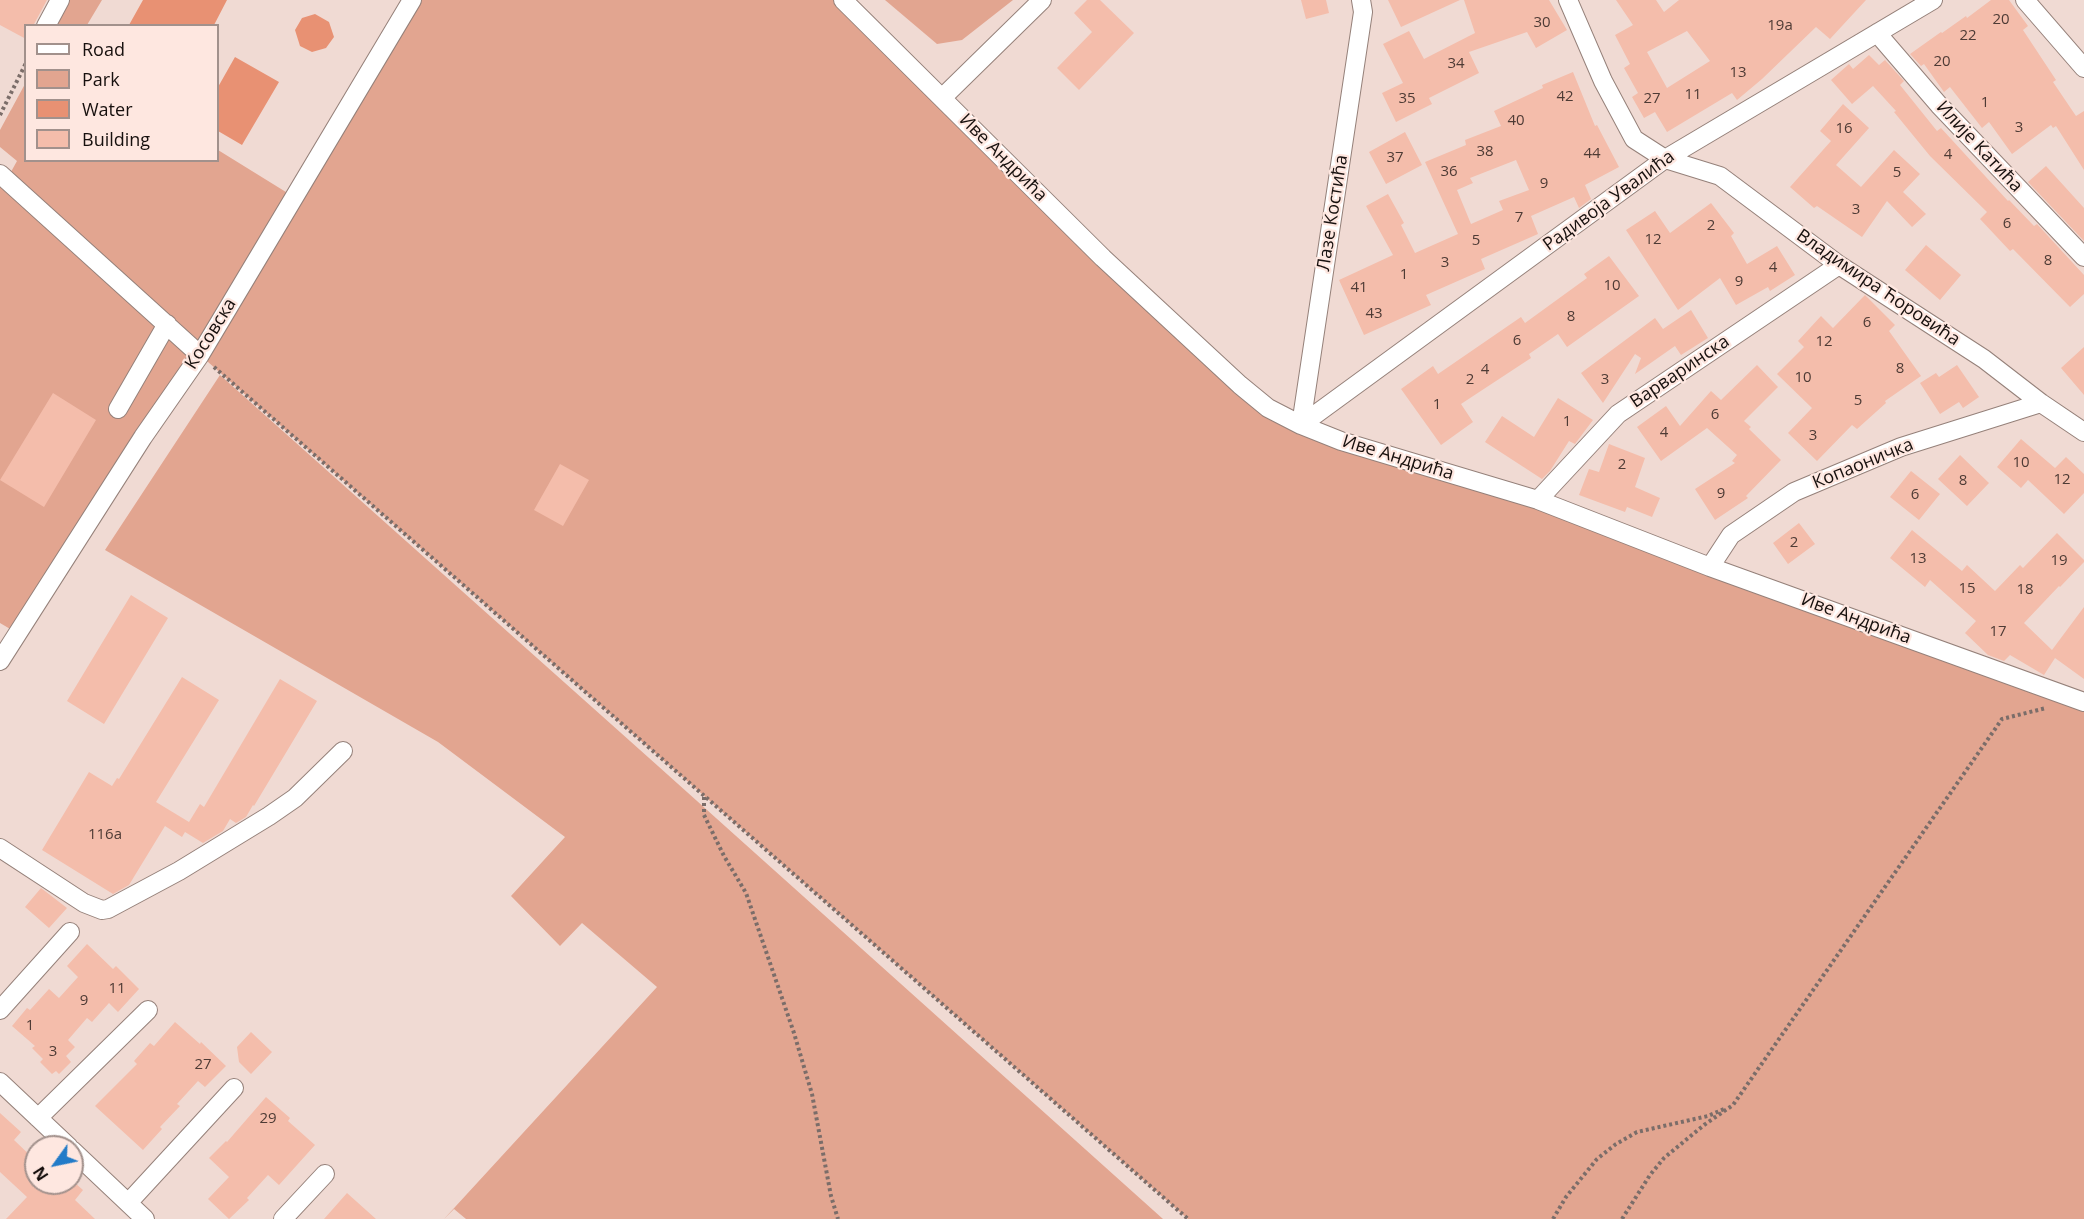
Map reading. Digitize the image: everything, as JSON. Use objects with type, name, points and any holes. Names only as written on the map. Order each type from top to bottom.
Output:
[{"type":"street","points":[[47,24],[60,0]]},
{"type":"street","name":"Косовска","points":[[0,661],[143,437],[200,355],[412,0]]},
{"type":"street","name":"Иве Андрића","points":[[843,0],[1103,258],[1240,385],[1268,408],[1301,425],[1341,441],[1538,500],[1710,567],[2082,697]]},
{"type":"street","points":[[942,98],[1042,0]]},
{"type":"street","name":"Лазе Костића","points":[[1301,425],[1363,12],[1361,0]]},
{"type":"street","name":"Владимира Ћоровића","points":[[1568,0],[1603,81],[1634,139],[1665,159],[1720,176],[1839,265],[1983,360],[2084,432]]},
{"type":"street","name":"Радивоја Увалића","points":[[1301,425],[1665,159],[1933,0]]},
{"type":"street","points":[[2025,0],[2084,68]]},
{"type":"street","name":"Илије Катића","points":[[1877,33],[1939,105],[2084,257]]},
{"type":"street","points":[[0,174],[200,355]]},
{"type":"street","name":"Варваринска","points":[[1538,500],[1618,414],[1839,265]]},
{"type":"street","points":[[118,409],[167,324]]},
{"type":"street","name":"Копаоничка","points":[[1710,567],[1731,535],[1794,492],[1901,447],[2041,403]]},
{"type":"street","points":[[0,848],[84,903],[102,910],[108,909],[179,871],[269,816],[295,798],[343,751]]},
{"type":"street","points":[[0,1010],[70,932]]},
{"type":"street","points":[[38,1118],[148,1010]]},
{"type":"street","points":[[0,1082],[56,1135]]},
{"type":"street","points":[[128,1203],[234,1088]]},
{"type":"street","points":[[84,1161],[145,1219]]},
{"type":"street","points":[[283,1219],[325,1174]]},
{"type":"path","points":[[0,115],[24,67]]},
{"type":"path","points":[[200,355],[1188,1219]]},
{"type":"path","points":[[1622,1219],[1650,1175],[1664,1158],[1704,1125],[1733,1105],[2002,719],[2082,697]]},
{"type":"path","points":[[704,796],[704,815],[724,856],[746,893],[794,1033],[812,1094],[831,1196],[838,1219]]},
{"type":"path","points":[[1553,1219],[1566,1197],[1598,1159],[1616,1144],[1637,1132],[1708,1116],[1733,1105]]},
{"type":"green space","points":[[69,0],[102,0],[88,24],[57,24]]},
{"type":"green space","points":[[412,0],[843,0],[1268,408],[1538,500],[2084,702],[2084,1219],[1188,1219],[200,355],[17,633],[0,623],[0,174],[7,179],[17,161],[0,147],[0,130],[24,86],[24,162],[219,162],[219,151],[294,197]]},
{"type":"green space","points":[[885,0],[1013,0],[962,40],[937,44]]},
{"type":"green space","points":[[220,375],[1163,1219],[466,1219],[454,1209],[444,1219],[657,987],[582,923],[560,946],[511,896],[565,837],[438,742],[105,550]]},
{"type":"water","points":[[143,0],[227,0],[215,24],[130,24]]},
{"type":"water","points":[[315,14],[329,22],[334,37],[326,48],[312,52],[300,46],[295,30],[302,18]]},
{"type":"water","points":[[235,57],[279,82],[242,145],[219,132],[219,85]]},
{"type":"building","points":[[0,0],[47,0],[34,24],[24,24],[24,38],[0,25]]},
{"type":"building","points":[[1087,0],[1100,0],[1134,33],[1079,90],[1057,68],[1092,32],[1074,13]]},
{"type":"building","points":[[1301,0],[1326,0],[1329,13],[1306,19]]},
{"type":"building","points":[[1388,0],[1460,0],[1401,27]]},
{"type":"building","points":[[1464,0],[1549,0],[1567,30],[1536,48],[1527,32],[1469,52],[1479,73],[1429,98],[1432,104],[1396,122],[1382,93],[1403,83],[1383,44],[1409,31],[1424,59],[1475,33]]},
{"type":"building","points":[[1616,0],[1656,0],[1664,12],[1679,0],[1866,0],[1830,39],[1816,27],[1737,100],[1732,93],[1667,132],[1655,112],[1644,118],[1632,97],[1638,93],[1624,68],[1630,64],[1615,35],[1633,25]],"holes":[[[1687,31],[1710,61],[1667,88],[1647,52]]]},
{"type":"building","points":[[1991,0],[2009,0],[2028,26],[2023,30],[2056,80],[2053,82],[2076,116],[2084,111],[2084,170],[2056,126],[2053,128],[2051,125],[2012,154],[1989,122],[1982,128],[1950,87],[1944,92],[1924,64],[1921,66],[1910,54]]},
{"type":"building","points":[[1869,55],[1879,65],[1885,60],[1904,81],[1900,85],[1937,131],[1941,128],[2008,201],[2034,226],[2037,224],[2084,275],[2084,294],[2070,307],[2013,249],[2010,251],[1980,219],[1987,212],[1930,156],[1894,112],[1896,111],[1873,86],[1852,104],[1831,80],[1849,64],[1853,69]]},
{"type":"building","points":[[1573,72],[1595,126],[1597,125],[1619,167],[1585,185],[1591,199],[1579,208],[1574,197],[1531,216],[1538,234],[1481,259],[1485,269],[1426,295],[1431,305],[1364,335],[1339,280],[1393,255],[1366,206],[1388,194],[1404,223],[1401,225],[1415,253],[1458,234],[1425,162],[1466,145],[1465,140],[1501,126],[1494,111],[1543,88],[1542,85]],"holes":[[[1516,160],[1529,190],[1499,201],[1503,210],[1471,224],[1457,190],[1473,183],[1470,178]]]},
{"type":"building","points":[[1843,104],[1869,128],[1836,165],[1861,187],[1894,150],[1920,174],[1903,192],[1926,214],[1912,227],[1887,201],[1862,237],[1817,206],[1814,208],[1790,187],[1831,141],[1820,131]]},
{"type":"building","points":[[1405,132],[1422,165],[1386,184],[1369,152]]},
{"type":"building","points":[[2046,166],[2084,208],[2084,241],[2028,182]]},
{"type":"building","points":[[1711,203],[1734,233],[1731,236],[1747,264],[1777,246],[1795,275],[1770,291],[1768,287],[1736,305],[1720,278],[1678,310],[1626,230],[1655,211],[1670,233]]},
{"type":"building","points":[[1926,245],[1961,275],[1940,300],[1905,270]]},
{"type":"building","points":[[1609,256],[1639,296],[1567,347],[1558,334],[1529,354],[1531,358],[1461,404],[1473,422],[1441,445],[1401,389],[1433,366],[1438,374],[1521,317],[1525,323],[1587,278],[1584,274]]},
{"type":"building","points":[[1865,295],[1895,325],[1889,331],[1921,376],[1885,401],[1886,403],[1857,429],[1852,425],[1817,461],[1788,433],[1812,408],[1777,374],[1804,347],[1798,341],[1821,316],[1833,328]]},
{"type":"building","points":[[1691,310],[1708,338],[1681,355],[1675,346],[1635,374],[1641,358],[1635,354],[1603,403],[1581,373],[1655,318],[1663,329]]},
{"type":"building","points":[[2084,347],[2084,395],[2061,368]]},
{"type":"building","points":[[1757,365],[1778,387],[1744,421],[1751,427],[1749,429],[1781,460],[1746,496],[1748,498],[1715,520],[1695,489],[1735,463],[1732,461],[1737,455],[1707,428],[1661,461],[1637,427],[1666,406],[1680,426],[1711,391],[1721,400]]},
{"type":"building","points":[[1957,365],[1979,397],[1963,408],[1959,402],[1940,414],[1920,383],[1936,373],[1939,377]]},
{"type":"building","points":[[53,393],[96,420],[44,507],[0,480]]},
{"type":"building","points":[[1558,398],[1593,420],[1575,444],[1569,441],[1550,471],[1542,479],[1485,442],[1502,416],[1534,437]]},
{"type":"building","points":[[2021,439],[2055,468],[2066,457],[2084,474],[2084,493],[2064,514],[2028,480],[2021,488],[1997,467]]},
{"type":"building","points":[[1609,444],[1645,458],[1635,487],[1660,498],[1652,517],[1627,507],[1625,512],[1579,495],[1589,469],[1599,472]]},
{"type":"building","points":[[1960,455],[1989,483],[1967,506],[1938,479]]},
{"type":"building","points":[[560,464],[589,480],[563,526],[534,510]]},
{"type":"building","points":[[1911,471],[1940,494],[1919,520],[1890,497]]},
{"type":"building","points":[[1799,523],[1815,544],[1788,564],[1773,543]]},
{"type":"building","points":[[1912,530],[1962,571],[1967,565],[1995,591],[2020,565],[2023,568],[2057,533],[2084,562],[2024,623],[2052,650],[2084,607],[2084,679],[2055,658],[2044,675],[2010,655],[2004,661],[1988,655],[1965,633],[1976,621],[1930,580],[1925,587],[1890,558]]},
{"type":"building","points":[[131,595],[168,618],[104,724],[67,701]]},
{"type":"building","points":[[182,677],[219,700],[156,802],[189,822],[200,804],[204,807],[280,679],[317,701],[246,817],[236,823],[230,819],[223,831],[203,843],[185,832],[182,837],[165,826],[129,885],[113,894],[42,850],[89,772],[112,786],[117,778],[119,779]]},
{"type":"building","points":[[41,888],[67,908],[49,928],[25,907]]},
{"type":"building","points":[[87,944],[113,969],[116,966],[139,989],[118,1012],[109,1003],[92,1022],[87,1018],[68,1040],[75,1047],[66,1056],[71,1062],[59,1074],[56,1071],[52,1074],[40,1062],[43,1059],[32,1048],[35,1046],[12,1026],[27,1008],[30,1010],[49,989],[59,998],[78,977],[67,966]]},
{"type":"building","points":[[175,1022],[200,1044],[201,1042],[226,1066],[205,1087],[198,1081],[177,1104],[180,1106],[143,1150],[95,1106],[137,1064],[134,1061],[150,1043],[154,1046]]},
{"type":"building","points":[[251,1032],[272,1052],[251,1074],[239,1062],[237,1047]]},
{"type":"building","points":[[266,1097],[315,1145],[279,1185],[268,1175],[247,1198],[249,1200],[229,1219],[208,1199],[229,1177],[209,1158],[227,1142]]},
{"type":"building","points":[[0,1113],[21,1132],[14,1140],[24,1150],[24,1194],[0,1172]]},
{"type":"building","points":[[347,1193],[376,1219],[324,1219]]},
{"type":"building","points":[[25,1195],[79,1195],[75,1200],[95,1219],[6,1219],[27,1197]]}]
